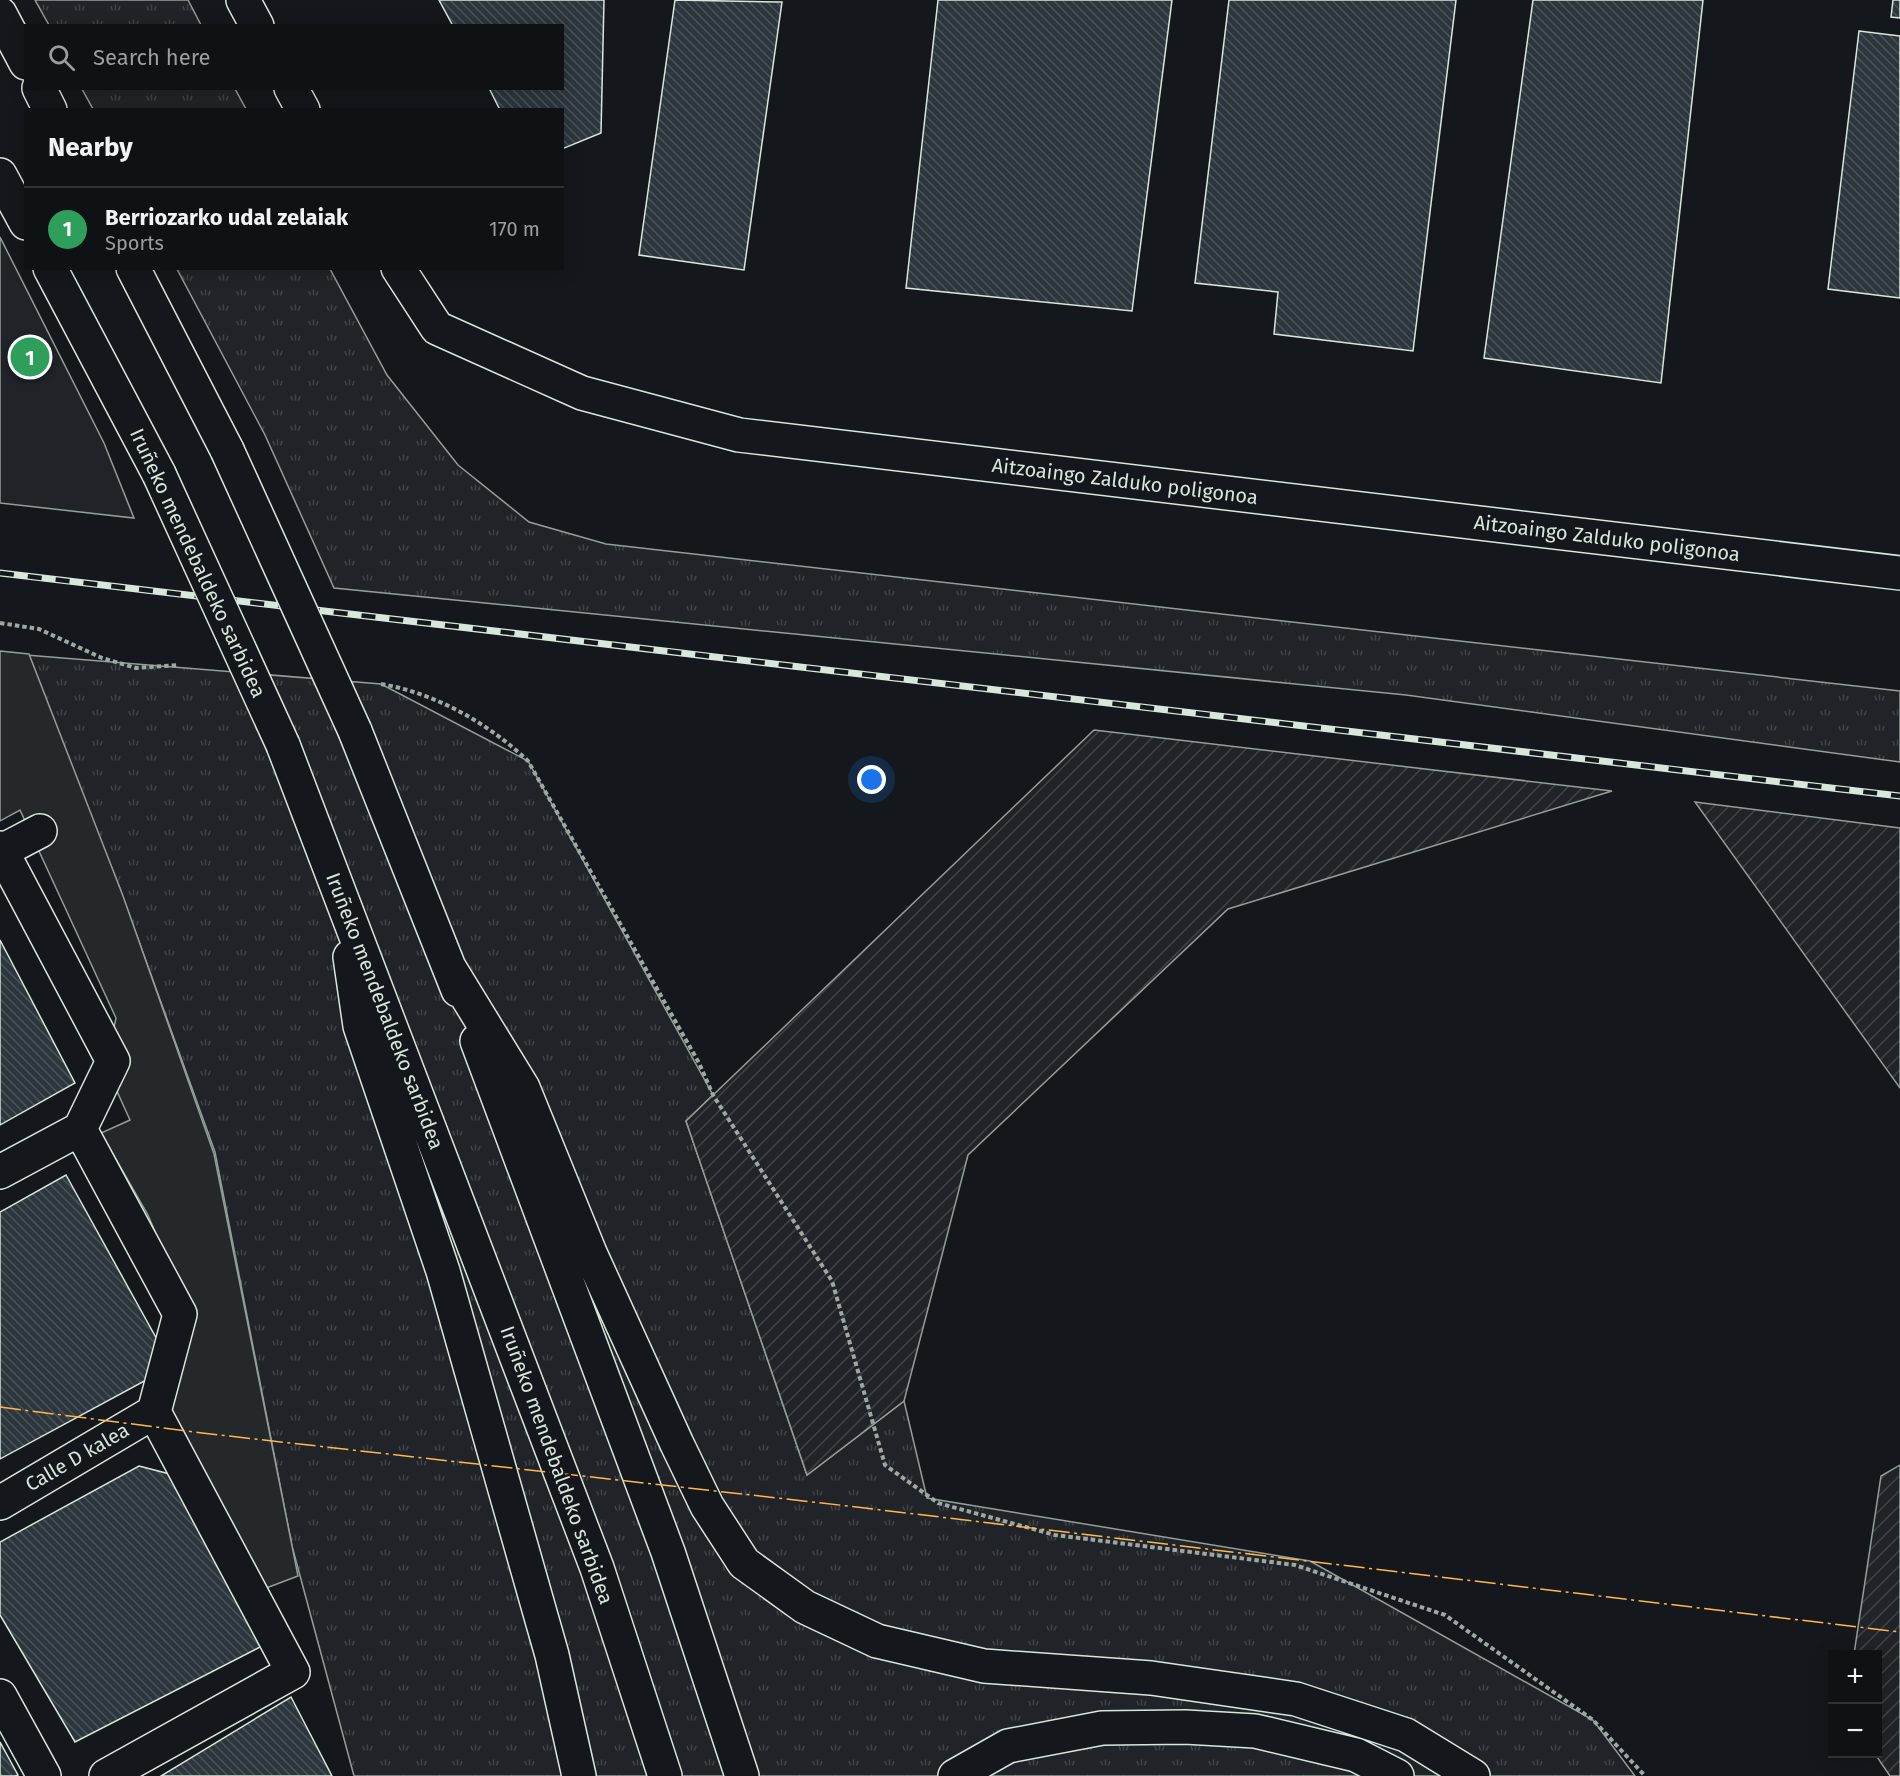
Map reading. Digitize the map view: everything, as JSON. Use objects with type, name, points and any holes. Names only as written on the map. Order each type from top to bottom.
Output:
[{"type":"main road","points":[[243,0],[256,24]]},
{"type":"main road","points":[[0,14],[24,59]]},
{"type":"main road","points":[[40,90],[49,108]]},
{"type":"main road","points":[[292,90],[302,108]]},
{"type":"main road","points":[[0,175],[24,219]]},
{"type":"main road","name":"Iruñeko mendebaldeko sarbidea","points":[[51,270],[159,474],[283,745],[597,1568],[665,1776]]},
{"type":"main road","points":[[134,270],[227,450],[355,731],[450,969],[668,1552],[742,1776]]},
{"type":"main road","name":"Aitzoaingo Zalduko poligonoa","points":[[399,270],[437,328],[582,393],[739,435],[1900,573]]},
{"type":"main road","points":[[0,1172],[80,1129],[113,1061],[1,850],[40,831]]},
{"type":"main road","points":[[341,896],[360,1026],[443,1271],[552,1655],[579,1776]]},
{"type":"main road","points":[[450,969],[523,1088],[590,1253],[682,1454],[707,1506],[744,1563],[805,1607],[877,1641],[984,1666],[1151,1678],[1296,1699],[1406,1735],[1473,1776]]},
{"type":"main road","points":[[80,1129],[180,1314],[154,1412],[293,1672],[106,1776]]},
{"type":"main road","name":"Calle D kalea","points":[[0,1503],[154,1412]]},
{"type":"main road","points":[[0,1696],[44,1776]]},
{"type":"main road","points":[[955,1776],[1008,1746],[1102,1728],[1185,1727],[1266,1734],[1356,1755],[1396,1776]]},
{"type":"path","points":[[0,623],[39,629],[102,658],[136,668],[179,665]]},
{"type":"path","points":[[381,684],[409,688],[469,717],[502,736],[528,761],[699,1063],[713,1095],[832,1281],[885,1465],[938,1503],[1044,1533],[1295,1565],[1445,1615],[1593,1720],[1645,1776]]},
{"type":"green space","points":[[35,0],[188,0],[200,24],[48,24]]},
{"type":"green space","points":[[83,90],[236,90],[245,108],[92,108]]},
{"type":"green space","points":[[0,237],[104,443],[134,518],[0,503]]},
{"type":"green space","points":[[178,270],[331,270],[387,375],[458,465],[529,522],[606,544],[1900,691],[1900,762],[1406,695],[334,588],[265,435]]},
{"type":"green space","points":[[26,655],[381,684],[528,761],[713,1095],[686,1121],[807,1475],[904,1401],[927,1498],[1310,1561],[1593,1720],[1635,1776],[354,1776],[292,1546],[215,1152],[119,886]]},
{"type":"green space","points":[[1094,730],[1612,791],[1228,909],[968,1155],[904,1401],[807,1475],[686,1121]]},
{"type":"green space","points":[[1695,802],[1900,828],[1900,1088]]},
{"type":"green space","points":[[1900,1465],[1900,1776],[1890,1776],[1878,1758],[1882,1758],[1882,1650],[1855,1650],[1881,1476]]},
{"type":"shaded area","points":[[0,651],[29,654],[123,896],[214,1154],[298,1576],[261,1590],[167,1414],[192,1319],[148,1215],[101,1133],[130,1120],[111,1078],[111,1042],[116,1018],[20,810],[0,821]]},
{"type":"building","points":[[439,0],[604,0],[601,133],[564,148],[564,108],[499,108],[490,90],[564,90],[564,24],[452,24]]},
{"type":"building","points":[[675,0],[782,2],[744,270],[639,255]]},
{"type":"building","points":[[938,0],[1172,0],[1132,311],[906,288]]},
{"type":"building","points":[[1229,0],[1456,0],[1413,351],[1274,334],[1278,292],[1195,283]]},
{"type":"building","points":[[1533,0],[1703,0],[1661,383],[1484,358]]},
{"type":"building","points":[[1893,0],[1900,0],[1900,18],[1891,17]]},
{"type":"building","points":[[1859,31],[1900,36],[1900,298],[1828,289]]},
{"type":"building","points":[[0,940],[75,1083],[0,1125]]},
{"type":"building","points":[[66,1175],[159,1343],[150,1378],[0,1459],[0,1212]]},
{"type":"building","points":[[139,1466],[181,1477],[264,1645],[75,1742],[0,1615],[0,1542]]},
{"type":"building","points":[[291,1697],[332,1776],[161,1776]]},
{"type":"building","points":[[0,1742],[18,1775],[0,1776]]},
{"type":"railway","points":[[0,573],[1900,796]]},
{"type":"power","points":[[0,1407],[202,1433],[848,1506],[1900,1632]]},
{"type":"place","name":"Berriozarko udal zelaiak","points":[[30,357]]}]
